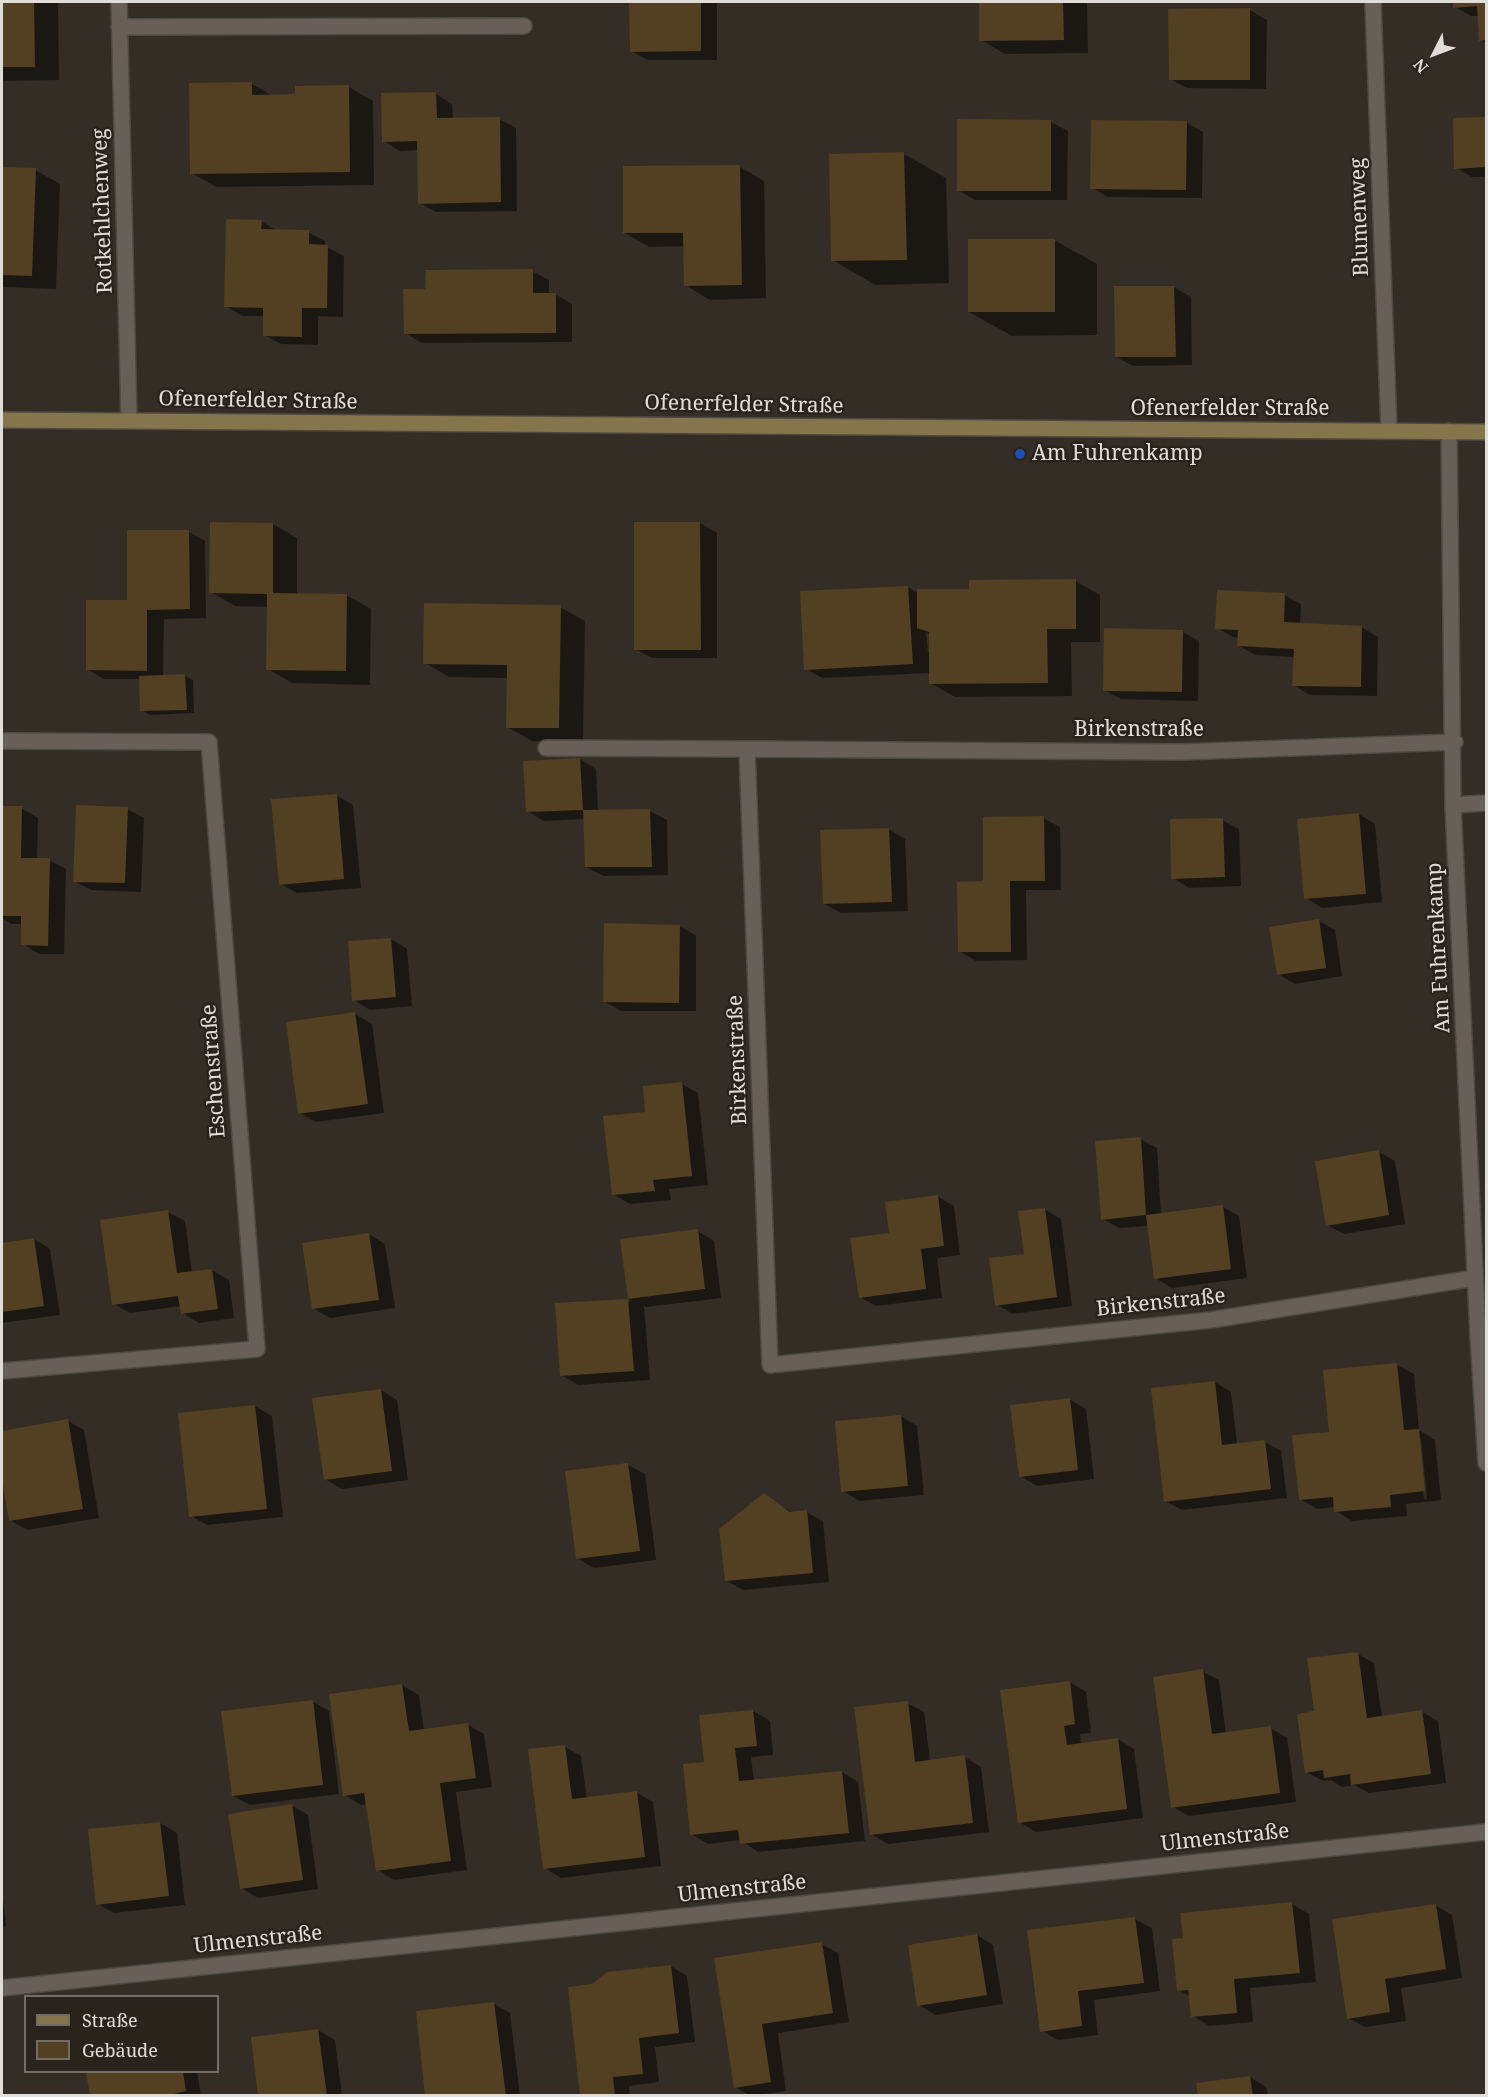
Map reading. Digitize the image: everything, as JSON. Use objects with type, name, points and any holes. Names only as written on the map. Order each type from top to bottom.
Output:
[{"type":"street","name":"Rotkehlchenweg","points":[[119,2],[129,420]]},
{"type":"street","name":"Blumenweg","points":[[1373,2],[1389,431]]},
{"type":"street","points":[[119,27],[524,26]]},
{"type":"street","name":"Ofenerfelder Straße","points":[[2,420],[1486,432]]},
{"type":"street","name":"Am Fuhrenkamp","points":[[1449,431],[1455,742],[1454,805],[1475,1278],[1482,1335],[1486,1463]]},
{"type":"street","name":"Eschenstraße","points":[[2,741],[209,742],[256,1349],[2,1371]]},
{"type":"street","name":"Birkenstraße","points":[[1455,742],[1181,752],[747,749],[770,1365],[1211,1320],[1475,1278]]},
{"type":"street","points":[[546,748],[747,749]]},
{"type":"street","points":[[1454,805],[1486,803]]},
{"type":"street","name":"Ulmenstraße","points":[[2,1988],[1486,1832]]},
{"type":"building","points":[[2,2],[34,2],[35,67],[2,67]]},
{"type":"building","points":[[629,2],[701,2],[701,51],[630,52]]},
{"type":"building","points":[[979,2],[1063,2],[1064,40],[979,41]]},
{"type":"building","points":[[1453,2],[1486,2],[1486,40],[1479,41],[1477,6],[1453,8]]},
{"type":"building","points":[[1250,8],[1250,80],[1169,80],[1168,9]]},
{"type":"building","points":[[252,82],[252,95],[295,94],[295,86],[349,85],[350,172],[190,174],[189,83]]},
{"type":"building","points":[[436,92],[437,118],[500,117],[501,202],[418,204],[417,141],[382,142],[381,93]]},
{"type":"building","points":[[1486,117],[1486,167],[1454,169],[1453,118]]},
{"type":"building","points":[[957,119],[1051,120],[1051,191],[957,191]]},
{"type":"building","points":[[1091,120],[1187,121],[1186,190],[1090,189]]},
{"type":"building","points":[[904,152],[907,260],[831,261],[829,154]]},
{"type":"building","points":[[740,165],[742,285],[684,286],[683,233],[623,233],[623,166]]},
{"type":"building","points":[[2,167],[36,168],[32,276],[2,275]]},
{"type":"building","points":[[226,219],[262,220],[261,229],[309,230],[309,244],[328,245],[327,308],[302,308],[302,337],[263,336],[263,308],[224,307]]},
{"type":"building","points":[[968,239],[1055,239],[1055,312],[968,312]]},
{"type":"building","points":[[533,269],[533,293],[556,293],[556,333],[404,334],[403,289],[425,289],[426,270]]},
{"type":"building","points":[[1114,286],[1174,286],[1176,357],[1115,357]]},
{"type":"building","points":[[210,522],[273,523],[273,593],[347,594],[346,671],[266,670],[267,594],[209,593]]},
{"type":"building","points":[[634,522],[700,522],[701,650],[634,650]]},
{"type":"building","points":[[127,530],[189,530],[190,609],[147,610],[147,671],[86,670],[86,600],[127,600]]},
{"type":"building","points":[[1076,579],[1076,629],[1047,629],[1048,683],[929,684],[929,632],[917,628],[917,589],[969,589],[969,580]]},
{"type":"building","points":[[908,586],[913,664],[804,670],[800,591]]},
{"type":"building","points":[[1217,590],[1285,593],[1284,622],[1362,626],[1361,687],[1292,686],[1294,649],[1237,646],[1238,630],[1215,629]]},
{"type":"building","points":[[424,603],[561,605],[559,728],[506,728],[507,665],[423,664]]},
{"type":"building","points":[[1104,628],[1183,630],[1182,692],[1103,691]]},
{"type":"building","points":[[185,674],[187,710],[140,711],[139,676]]},
{"type":"building","points":[[580,758],[583,810],[526,812],[523,761]]},
{"type":"building","points":[[337,794],[344,879],[279,885],[271,799]]},
{"type":"building","points":[[76,805],[128,807],[125,883],[73,882]]},
{"type":"building","points":[[2,806],[22,806],[21,858],[50,858],[48,946],[21,945],[21,916],[2,916]]},
{"type":"building","points":[[650,809],[652,867],[585,867],[583,810]]},
{"type":"building","points":[[1359,813],[1366,894],[1304,899],[1297,819]]},
{"type":"building","points":[[1044,816],[1045,881],[1010,881],[1011,952],[958,952],[957,882],[983,881],[983,817]]},
{"type":"building","points":[[1223,818],[1225,877],[1171,879],[1170,819]]},
{"type":"building","points":[[889,828],[892,902],[823,904],[820,830]]},
{"type":"building","points":[[1319,919],[1326,968],[1277,975],[1269,927]]},
{"type":"building","points":[[604,923],[680,925],[679,1003],[603,1002]]},
{"type":"building","points":[[391,938],[396,997],[352,1001],[348,941]]},
{"type":"building","points":[[355,1012],[368,1104],[298,1114],[286,1022]]},
{"type":"building","points":[[682,1082],[692,1176],[653,1180],[655,1191],[612,1195],[603,1116],[645,1112],[643,1086]]},
{"type":"building","points":[[1141,1137],[1146,1215],[1101,1220],[1095,1141]]},
{"type":"building","points":[[1379,1150],[1389,1215],[1326,1226],[1315,1161]]},
{"type":"building","points":[[938,1195],[944,1246],[921,1249],[926,1289],[859,1298],[850,1238],[889,1233],[885,1202]]},
{"type":"building","points":[[1223,1205],[1231,1269],[1154,1279],[1146,1215]]},
{"type":"building","points":[[1045,1208],[1057,1297],[995,1306],[989,1258],[1024,1254],[1018,1211]]},
{"type":"building","points":[[168,1210],[177,1273],[212,1269],[218,1309],[181,1314],[178,1296],[112,1305],[100,1220]]},
{"type":"building","points":[[698,1229],[705,1289],[628,1299],[620,1239]]},
{"type":"building","points":[[369,1233],[379,1300],[312,1309],[302,1243]]},
{"type":"building","points":[[34,1238],[44,1306],[2,1312],[2,1243]]},
{"type":"building","points":[[628,1299],[634,1371],[560,1376],[555,1303]]},
{"type":"building","points":[[1397,1363],[1404,1430],[1419,1429],[1425,1491],[1390,1495],[1391,1507],[1334,1512],[1333,1497],[1299,1500],[1292,1435],[1329,1432],[1323,1370]]},
{"type":"building","points":[[1215,1381],[1222,1445],[1265,1440],[1271,1489],[1164,1502],[1151,1388]]},
{"type":"building","points":[[381,1389],[392,1471],[324,1480],[312,1398]]},
{"type":"building","points":[[1070,1398],[1078,1470],[1019,1477],[1010,1405]]},
{"type":"building","points":[[255,1405],[267,1509],[189,1517],[178,1413]]},
{"type":"building","points":[[901,1415],[908,1486],[841,1492],[835,1421]]},
{"type":"building","points":[[68,1419],[83,1509],[9,1521],[2,1479],[2,1431]]},
{"type":"building","points":[[628,1463],[640,1551],[576,1559],[565,1471]]},
{"type":"building","points":[[764,1493],[790,1512],[807,1510],[813,1573],[725,1581],[719,1529]]},
{"type":"building","points":[[1358,1652],[1367,1718],[1422,1710],[1431,1774],[1351,1785],[1350,1774],[1324,1778],[1323,1770],[1305,1773],[1297,1714],[1314,1711],[1307,1658]]},
{"type":"building","points":[[1203,1669],[1212,1734],[1271,1726],[1280,1793],[1171,1808],[1153,1677]]},
{"type":"building","points":[[1070,1681],[1075,1724],[1064,1726],[1067,1745],[1118,1738],[1127,1809],[1018,1823],[1000,1690]]},
{"type":"building","points":[[402,1684],[409,1731],[468,1723],[476,1778],[440,1783],[451,1861],[376,1871],[364,1793],[343,1796],[329,1694]]},
{"type":"building","points":[[313,1700],[323,1785],[232,1796],[221,1711]]},
{"type":"building","points":[[908,1701],[915,1762],[965,1755],[973,1823],[870,1835],[854,1707]]},
{"type":"building","points":[[753,1710],[757,1746],[735,1748],[739,1781],[842,1771],[849,1833],[740,1844],[738,1830],[690,1835],[683,1764],[704,1762],[699,1715]]},
{"type":"building","points":[[565,1745],[572,1799],[637,1791],[645,1857],[543,1869],[528,1749]]},
{"type":"building","points":[[292,1804],[303,1880],[240,1889],[228,1814]]},
{"type":"building","points":[[160,1822],[169,1896],[96,1905],[88,1829]]},
{"type":"building","points":[[1292,1902],[1300,1973],[1234,1979],[1237,2013],[1191,2017],[1188,1990],[1177,1991],[1172,1939],[1183,1938],[1180,1913]]},
{"type":"building","points":[[1436,1904],[1446,1969],[1385,1979],[1390,2012],[1347,2019],[1332,1919]]},
{"type":"building","points":[[1135,1917],[1144,1983],[1078,1991],[1082,2026],[1040,2032],[1027,1930]]},
{"type":"building","points":[[977,1934],[987,1995],[917,2006],[908,1945]]},
{"type":"building","points":[[822,1942],[833,2013],[762,2024],[771,2082],[734,2088],[714,1958]]},
{"type":"building","points":[[671,1965],[679,2033],[639,2038],[643,2074],[613,2077],[615,2096],[580,2096],[568,1987],[592,1984],[607,1972]]},
{"type":"building","points":[[494,2002],[506,2096],[425,2096],[416,2011]]},
{"type":"building","points":[[318,2029],[327,2096],[258,2096],[251,2037]]},
{"type":"building","points":[[86,2073],[183,2073],[186,2091],[166,2096],[90,2096]]},
{"type":"building","points":[[1250,2076],[1253,2096],[1198,2096],[1196,2083]]},
{"type":"place","name":"Am Fuhrenkamp","points":[[1020,454]]}]
